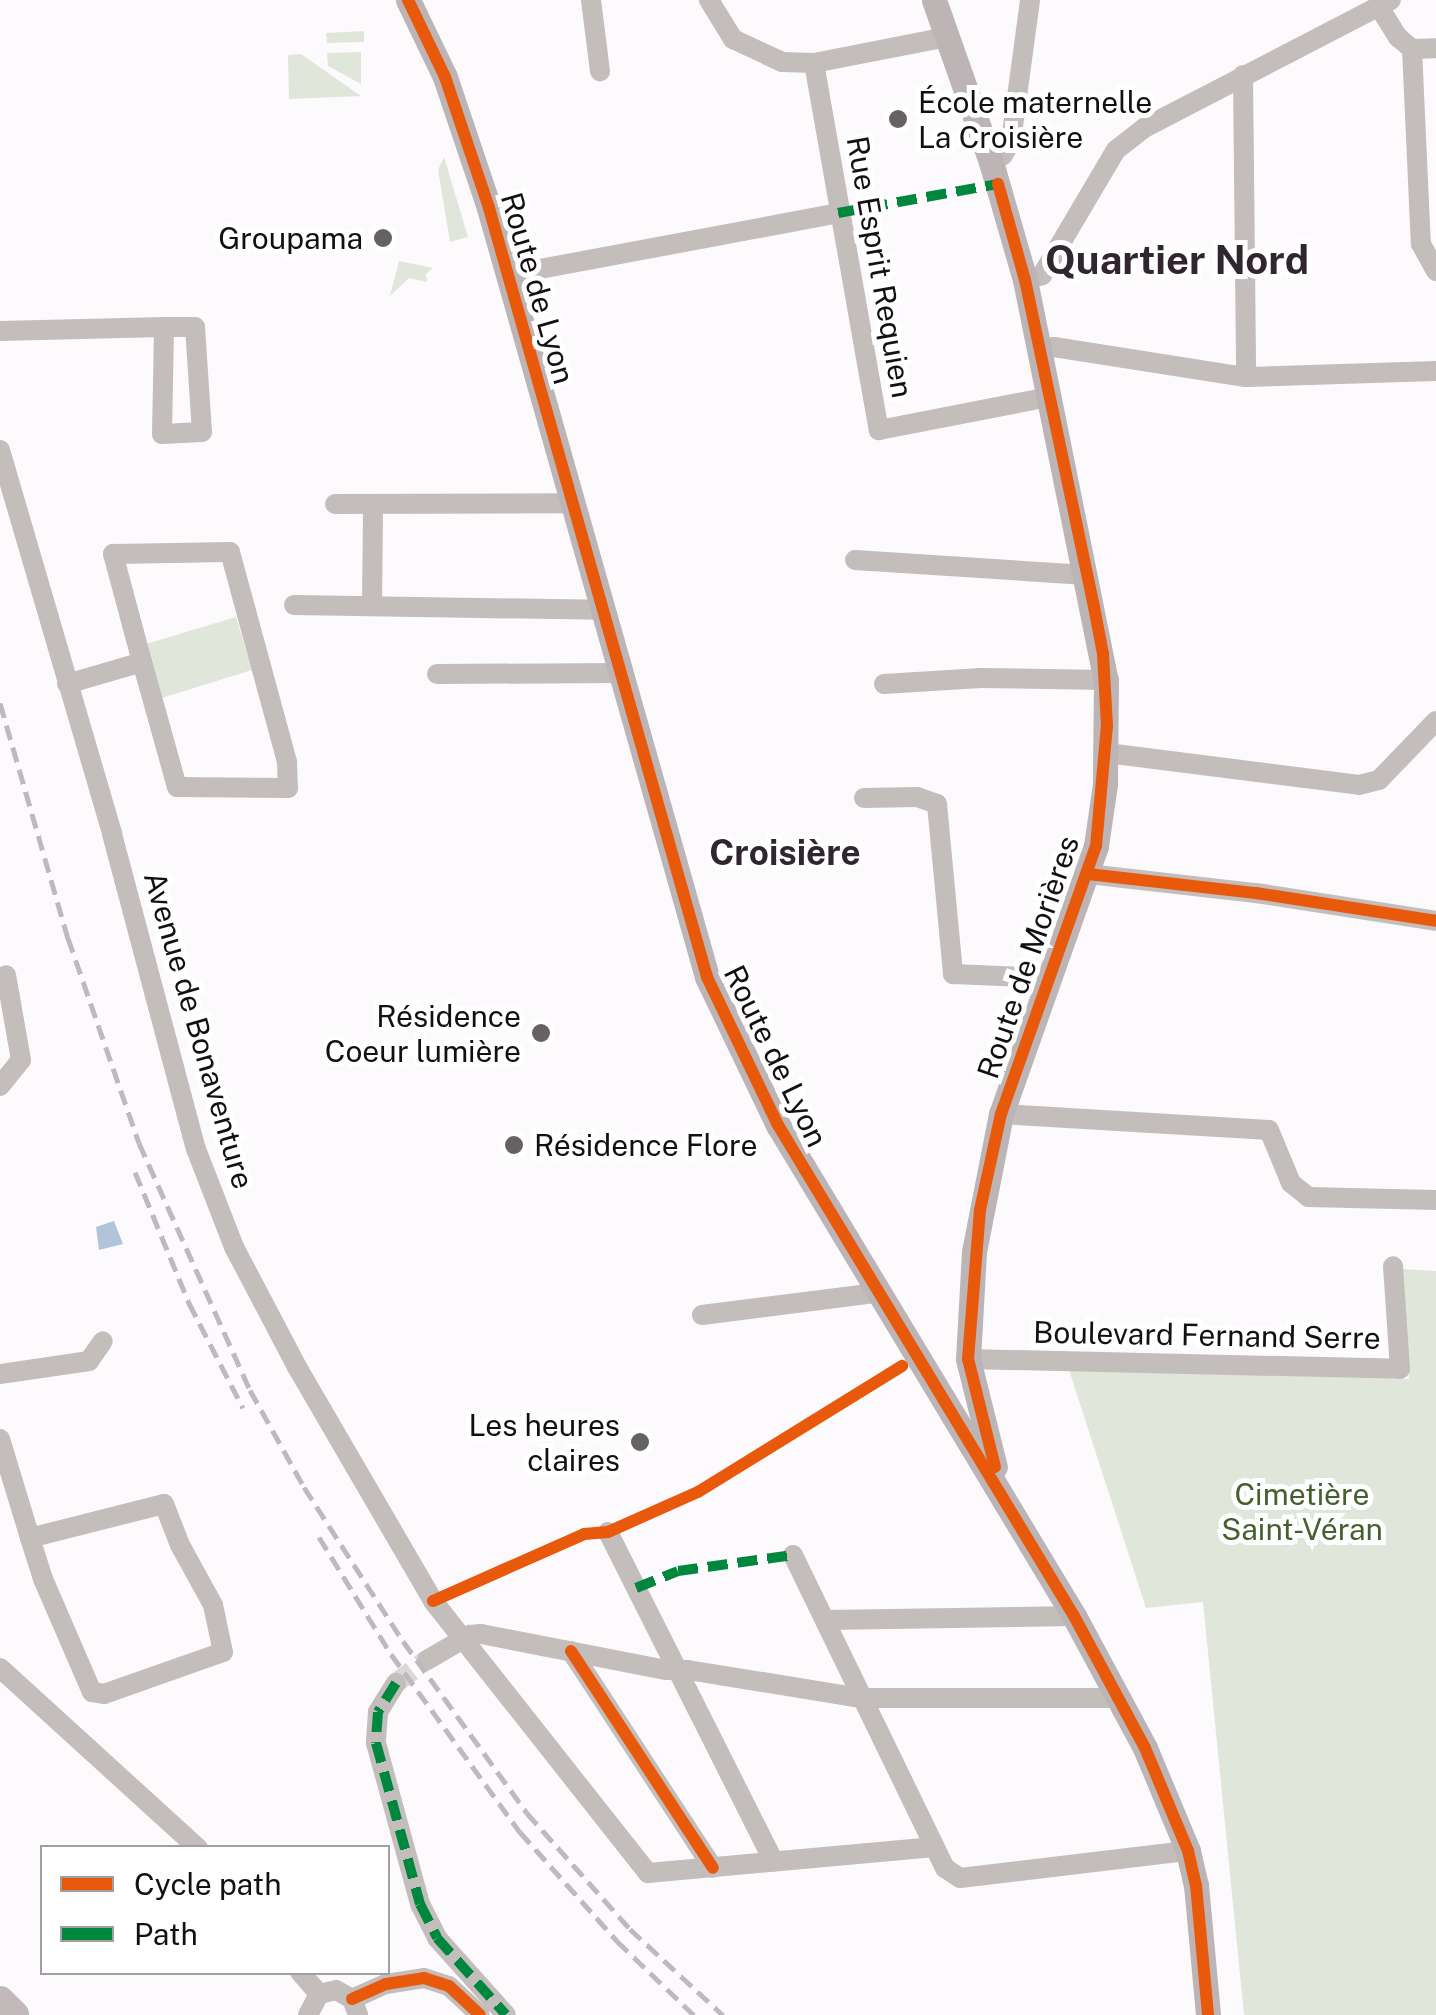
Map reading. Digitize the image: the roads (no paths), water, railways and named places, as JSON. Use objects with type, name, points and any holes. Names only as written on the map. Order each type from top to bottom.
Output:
[{"type":"highway","points":[[0,2001],[14,2015]]},
{"type":"main road","name":"Route de Lyon","points":[[408,0],[462,122],[682,897],[719,1008],[778,1125],[1120,1698],[1179,1822],[1188,1851],[1196,1885],[1208,2015]]},
{"type":"main road","name":"Route de Morières","points":[[934,0],[991,162],[1025,280],[1106,680],[1107,754],[1088,874],[1001,1114],[974,1252],[968,1359],[986,1440],[1009,1510]]},
{"type":"main road","points":[[934,1388],[968,1359]]},
{"type":"street","points":[[591,0],[600,71]]},
{"type":"street","points":[[708,0],[733,39],[757,54],[782,62],[814,63],[947,37]]},
{"type":"street","points":[[991,162],[1003,155],[1011,142],[1030,0]]},
{"type":"street","points":[[1025,280],[1042,274],[1116,150],[1172,110],[1385,4],[1398,37],[1412,49],[1436,48]]},
{"type":"street","points":[[1412,49],[1420,244],[1436,271]]},
{"type":"street","name":"Rue Esprit Requien","points":[[814,63],[878,430],[1048,398]]},
{"type":"street","points":[[1242,75],[1246,377]]},
{"type":"street","points":[[508,274],[838,213]]},
{"type":"street","points":[[0,330],[194,327],[202,432],[162,434],[164,328]]},
{"type":"street","points":[[1039,350],[1054,348],[1246,377],[1436,371]]},
{"type":"street","name":"Avenue de Bonaventure","points":[[0,450],[196,1149],[234,1247],[296,1367],[461,1640],[648,1872],[713,1868]]},
{"type":"street","points":[[335,504],[573,503]]},
{"type":"street","points":[[372,605],[373,511]]},
{"type":"street","points":[[230,552],[287,762],[288,788],[177,787],[142,662],[113,554],[230,552]]},
{"type":"street","points":[[855,560],[1086,574]]},
{"type":"street","points":[[294,605],[602,610]]},
{"type":"street","points":[[67,684],[142,662]]},
{"type":"street","points":[[438,674],[620,673]]},
{"type":"street","points":[[884,684],[981,678],[1106,680]]},
{"type":"street","points":[[1107,754],[1359,786],[1378,780],[1436,721]]},
{"type":"street","points":[[864,798],[917,796],[937,804],[953,974],[1050,978]]},
{"type":"street","points":[[1088,874],[1256,893],[1436,921]]},
{"type":"street","points":[[0,1086],[21,1060],[6,975]]},
{"type":"street","points":[[1001,1114],[1034,1120],[1269,1130],[1292,1183],[1308,1197],[1436,1200]]},
{"type":"street","name":"Boulevard Fernand Serre","points":[[968,1359],[1400,1370],[1393,1266]]},
{"type":"street","points":[[702,1315],[877,1294]]},
{"type":"street","points":[[0,1374],[89,1361],[102,1341]]},
{"type":"street","points":[[0,1439],[30,1538],[92,1692],[104,1694],[219,1656],[224,1642],[213,1604],[180,1544],[164,1504],[30,1538]]},
{"type":"street","points":[[608,1532],[774,1862]]},
{"type":"street","points":[[793,1556],[945,1868],[960,1878],[1188,1851]]},
{"type":"street","points":[[826,1620],[1074,1616]]},
{"type":"street","points":[[426,1660],[461,1640],[481,1634],[860,1698],[1120,1698]]},
{"type":"street","points":[[570,1652],[713,1868],[932,1847]]},
{"type":"street","points":[[0,1668],[195,1845]]},
{"type":"street","points":[[396,1684],[378,1712],[376,1743],[420,1904],[437,1938],[506,2015]]},
{"type":"street","points":[[303,1975],[319,1994]]},
{"type":"street","points":[[308,2015],[319,1994],[336,1990],[355,2007],[386,1984],[424,1978],[449,1986],[480,2015]]},
{"type":"water","points":[[114,1221],[123,1244],[99,1250],[96,1227]]},
{"type":"tunnel","points":[[396,1683],[427,1660]]},
{"type":"railway","points":[[0,703],[68,938],[139,1143],[250,1390],[304,1487],[403,1641],[527,1813],[630,1929],[723,2015]]},
{"type":"railway","points":[[135,1172],[189,1303],[243,1408]]},
{"type":"railway","points":[[319,1537],[391,1654],[520,1832],[617,1941],[694,2015]]},
{"type":"place","name":"École maternelle La Croisière","points":[[898,119]]},
{"type":"place","name":"Groupama","points":[[383,238]]},
{"type":"place","name":"Résidence Coeur lumière","points":[[541,1033]]},
{"type":"place","name":"Résidence Flore","points":[[514,1145]]},
{"type":"place","name":"Les heures claires","points":[[640,1442]]},
{"type":"district","name":"Quartier Nord","points":[[1177,260]]},
{"type":"district","name":"Croisière","points":[[785,853]]},
{"type":"park label","name":"Cimetière Saint-Véran","points":[[1302,1511]]}]
